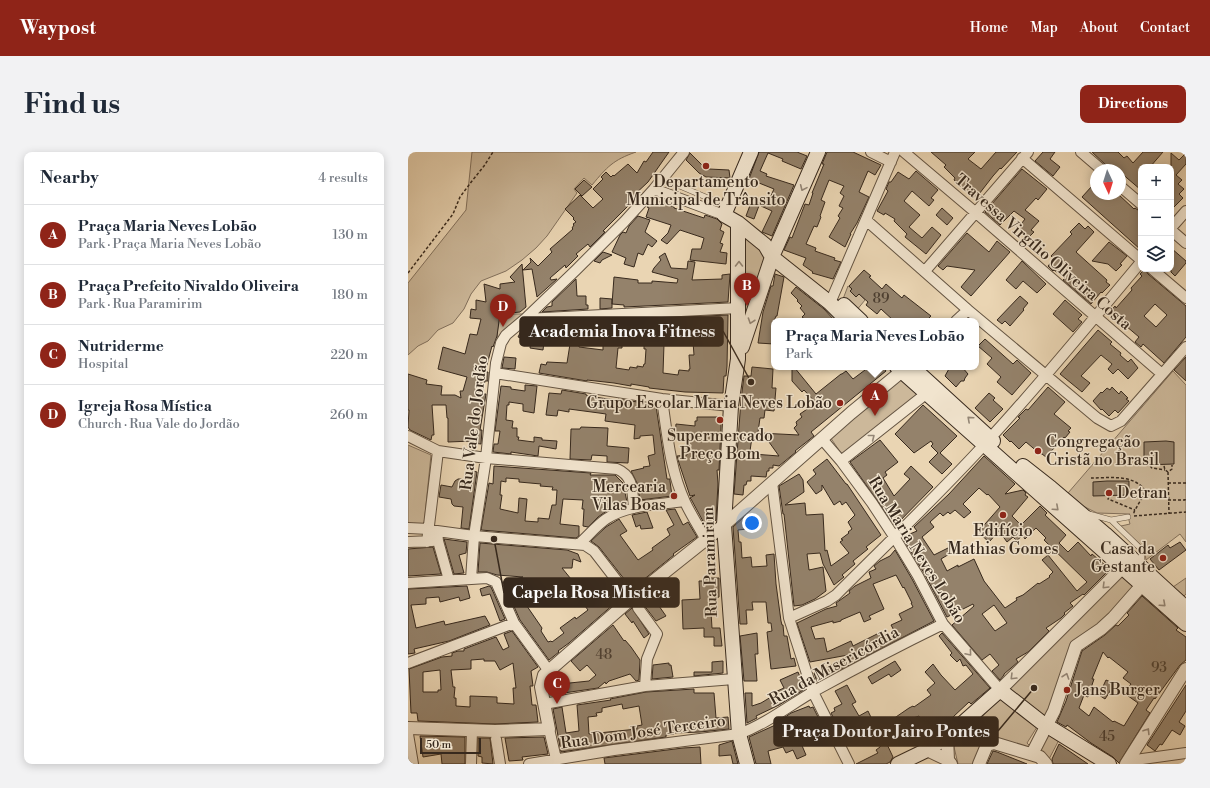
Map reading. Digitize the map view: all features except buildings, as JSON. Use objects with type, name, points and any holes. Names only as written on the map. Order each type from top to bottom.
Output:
[{"type":"main road","points":[[751,152],[726,211],[771,251],[857,318]]},
{"type":"main road","name":"Rua Paramirim","points":[[738,358],[771,251],[818,152]]},
{"type":"main road","name":"Rua Paramirim","points":[[738,223],[738,358],[731,406],[724,525],[739,734],[748,764]]},
{"type":"main road","points":[[832,299],[846,318]]},
{"type":"main road","points":[[907,370],[927,393],[1186,608]]},
{"type":"main road","points":[[907,370],[987,442]]},
{"type":"main road","points":[[1075,516],[1122,568],[1142,572],[1186,624]]},
{"type":"main road","points":[[898,764],[926,750],[947,737],[1000,690],[1048,726],[1109,764]]},
{"type":"street","name":"Rua Vale do Jordão","points":[[471,579],[474,536],[486,458],[496,363],[501,343],[506,335],[582,265],[654,189],[684,152]]},
{"type":"street","points":[[871,152],[890,162]]},
{"type":"street","points":[[832,299],[895,152]]},
{"type":"street","name":"Travessa Virgílio Oliveira Costa","points":[[904,152],[1162,374]]},
{"type":"street","points":[[1081,152],[1095,164]]},
{"type":"street","points":[[925,271],[1025,154],[1138,258]]},
{"type":"street","points":[[654,189],[726,211]]},
{"type":"street","points":[[1126,191],[1138,201]]},
{"type":"street","points":[[1174,225],[1186,211]]},
{"type":"street","points":[[866,220],[978,318]]},
{"type":"street","points":[[1174,232],[1186,243]]},
{"type":"street","points":[[789,618],[827,601],[836,595],[895,538],[987,442],[1046,375],[1138,265]]},
{"type":"street","points":[[1156,272],[1186,298]]},
{"type":"street","points":[[525,319],[739,308]]},
{"type":"street","points":[[959,318],[968,310]]},
{"type":"street","points":[[979,319],[1097,418],[1111,426],[1121,421],[1186,347]]},
{"type":"street","points":[[556,759],[541,686],[544,675],[635,604],[772,482],[903,370]]},
{"type":"street","points":[[495,373],[662,399],[731,406]]},
{"type":"street","points":[[841,461],[927,393]]},
{"type":"street","points":[[662,399],[671,460],[684,501],[706,540]]},
{"type":"street","points":[[408,436],[438,451],[486,458],[617,469],[624,472],[629,478],[634,508]]},
{"type":"street","name":"Rua Maria Neves Lobão","points":[[822,439],[841,461],[872,503],[895,538],[918,576],[943,624],[1000,690]]},
{"type":"street","points":[[438,451],[435,534],[449,580]]},
{"type":"street","points":[[772,482],[789,618],[813,692],[848,764]]},
{"type":"street","points":[[579,544],[605,519],[614,514],[634,508],[684,501]]},
{"type":"street","points":[[408,528],[435,534],[585,545],[594,551],[657,634],[647,659],[645,686]]},
{"type":"street","points":[[408,542],[427,542],[435,534]]},
{"type":"street","points":[[1000,690],[1122,568],[1142,572],[1113,618],[1101,629],[1076,646],[1048,726],[1032,754]]},
{"type":"street","points":[[408,583],[487,578],[496,582],[514,623],[549,671]]},
{"type":"street","points":[[408,663],[514,623]]},
{"type":"street","name":"Rua da Misericórdia","points":[[739,734],[758,726],[867,661],[943,624]]},
{"type":"street","points":[[1127,762],[1186,669]]},
{"type":"street","points":[[544,704],[645,686],[734,679]]},
{"type":"street","points":[[408,728],[495,731],[549,729]]},
{"type":"street","points":[[471,764],[472,730]]},
{"type":"street","points":[[408,734],[413,764]]},
{"type":"street","name":"Rua Dom José Terceiro","points":[[529,764],[614,750],[739,734]]},
{"type":"street","points":[[947,737],[950,762]]},
{"type":"street","points":[[496,739],[500,764]]},
{"type":"street","points":[[979,764],[988,745],[992,743],[1000,743],[1040,757],[1046,764]]},
{"type":"street","points":[[926,750],[950,762]]},
{"type":"street","points":[[1127,762],[1186,753]]},
{"type":"lane","points":[[663,179],[726,211]]},
{"type":"lane","points":[[1075,516],[1111,520],[1128,517]]},
{"type":"lane","points":[[1111,520],[1141,549],[1142,572]]},
{"type":"path","points":[[408,273],[453,214],[460,197],[484,166],[492,152]]},
{"type":"path","points":[[1169,514],[1168,472],[1172,468],[1172,465]]},
{"type":"path","points":[[1150,466],[1152,468],[1165,470],[1168,472]]},
{"type":"path","points":[[1164,466],[1165,470]]},
{"type":"path","points":[[1091,478],[1128,479],[1141,484],[1144,488],[1144,494],[1135,511],[1108,499],[1109,497]]},
{"type":"path","points":[[1168,483],[1186,483]]},
{"type":"path","points":[[1168,500],[1185,500],[1185,498]]},
{"type":"path","points":[[1128,517],[1186,512]]},
{"type":"shaded area","points":[[472,152],[636,152],[616,161],[602,173],[592,185],[584,178],[574,189],[577,193],[547,236],[536,248],[506,271],[481,281],[471,294],[464,309],[453,323],[438,330],[428,341],[418,346],[408,355],[408,283],[466,210]]},
{"type":"shaded area","points":[[745,237],[766,256],[740,356]]},
{"type":"shaded area","points":[[848,286],[852,289],[850,291],[856,296],[859,294],[865,300],[856,311],[843,299]]},
{"type":"shaded area","points":[[499,314],[524,314],[499,337],[497,337]]},
{"type":"shaded area","points":[[1173,371],[1186,385],[1186,542],[1180,534],[1146,560],[1144,548],[1121,528],[1121,526],[1130,524],[1128,517],[1130,514],[1097,513],[1083,506],[1068,493]]},
{"type":"shaded area","points":[[900,378],[921,394],[843,456],[830,437]]},
{"type":"shaded area","points":[[408,445],[431,455],[424,525],[408,523]]},
{"type":"shaded area","points":[[1122,573],[1136,587],[1105,621],[1074,644],[1049,717],[1037,727],[1027,743],[1031,749],[997,739],[978,764],[958,764],[954,747],[1035,660]]},
{"type":"shaded area","points":[[1186,578],[1186,594],[1184,596],[1173,587]]},
{"type":"shaded area","points":[[1050,731],[1060,738],[1048,761],[1041,752],[1041,749]]},
{"type":"place","name":"Departamento Municipal de Trânsito","points":[[706,166]]},
{"type":"place","name":"Praça Prefeito Nivaldo Oliveira","points":[[747,306]]},
{"type":"place","name":"Igreja Rosa Mística","points":[[503,327]]},
{"type":"place","name":"Academia Inova Fitness","points":[[751,382]]},
{"type":"place","name":"Grupo Escolar Maria Neves Lobão","points":[[840,403]]},
{"type":"place","name":"Praça Maria Neves Lobão","points":[[875,416]]},
{"type":"place","name":"Supermercado Preço Bom","points":[[720,420]]},
{"type":"place","name":"Congregação Cristã no Brasil","points":[[1038,451]]},
{"type":"place","name":"Detran","points":[[1109,493]]},
{"type":"place","name":"Mercearia Vilas Boas","points":[[674,496]]},
{"type":"place","name":"Edifício Mathias Gomes","points":[[1003,515]]},
{"type":"place","name":"Capela Rosa Mistica","points":[[494,539]]},
{"type":"place","name":"Casa da Gestante","points":[[1163,558]]},
{"type":"place","name":"Praça Doutor Jairo Pontes","points":[[1034,688]]},
{"type":"place","name":"Jans Burger","points":[[1067,690]]},
{"type":"place","name":"Nutriderme","points":[[557,704]]}]
